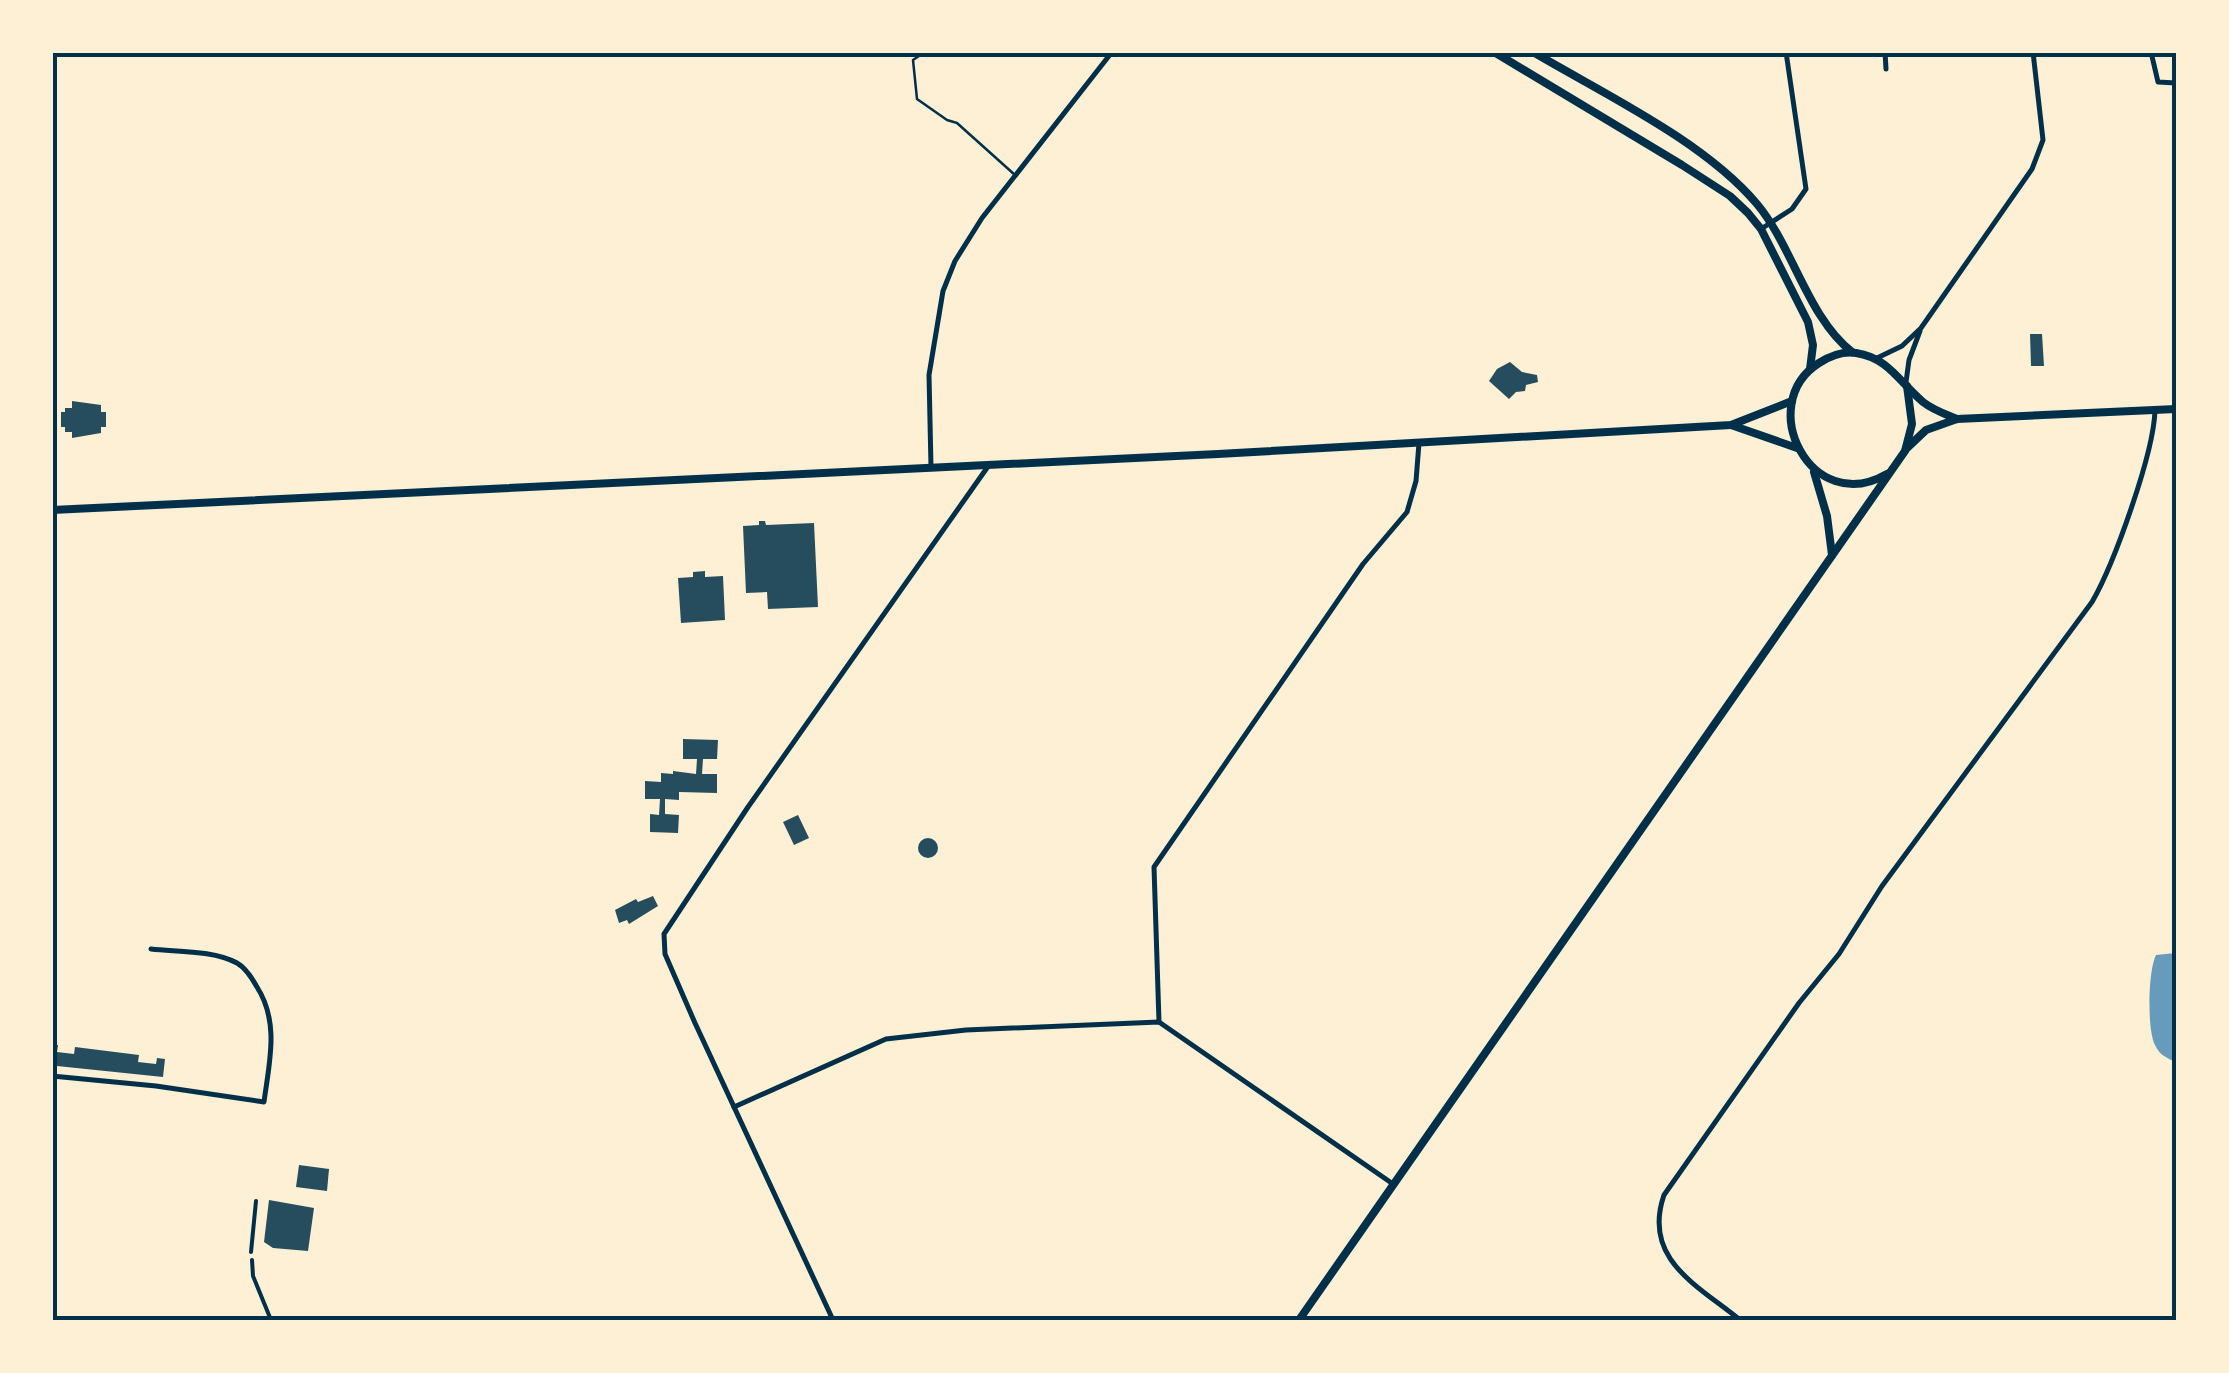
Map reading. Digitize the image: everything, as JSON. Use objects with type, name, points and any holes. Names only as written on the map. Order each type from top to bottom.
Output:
[{"type":"main road","points":[[1494,52],[1730,196],[1761,229],[1812,334],[1810,369],[1792,401],[1791,423],[1797,448],[1813,470],[1824,502],[1832,555]]},
{"type":"main road","points":[[1533,52],[1672,134],[1724,170],[1771,223],[1829,328],[1852,352]]},
{"type":"main road","points":[[1730,196],[1742,187]]},
{"type":"main road","points":[[1789,283],[1801,277]]},
{"type":"main road","points":[[1810,369],[1830,356],[1852,352],[1876,358],[1891,367],[1932,408],[1958,419]]},
{"type":"main road","points":[[1905,450],[1912,424],[1906,385]]},
{"type":"main road","points":[[52,510],[1731,425],[1792,401]]},
{"type":"main road","points":[[1299,1320],[1905,450],[1926,430],[1958,419],[2176,409]]},
{"type":"main road","points":[[1731,425],[1797,448]]},
{"type":"main road","points":[[1813,470],[1830,480],[1854,485],[1890,472]]},
{"type":"street","points":[[931,467],[929,375],[943,291],[955,260],[1015,175],[1112,52]]},
{"type":"street","points":[[1761,229],[1800,200],[1806,189],[1786,52]]},
{"type":"street","points":[[1885,52],[1886,69]]},
{"type":"street","points":[[1876,358],[1902,346],[1921,328],[2032,170],[2043,140],[2034,52]]},
{"type":"street","points":[[2151,52],[2158,82],[2176,83]]},
{"type":"street","points":[[1906,385],[1909,360],[1921,328]]},
{"type":"street","points":[[1740,1320],[1675,1266],[1662,1248],[1657,1221],[1664,1196],[1799,1003],[1840,954],[1882,886],[2092,602],[2143,468],[2155,410]]},
{"type":"street","points":[[1159,1022],[1154,867],[1363,564],[1407,512],[1416,481],[1419,443]]},
{"type":"street","points":[[833,1320],[665,954],[664,934],[748,807],[989,465]]},
{"type":"street","points":[[52,1076],[264,1102],[272,1021],[250,974],[238,963],[216,956],[151,948]]},
{"type":"street","points":[[734,1107],[886,1039],[966,1030],[1159,1022],[1393,1184]]},
{"type":"street","points":[[250,1252],[256,1201]]},
{"type":"street","points":[[252,1260],[271,1320]]},
{"type":"lane","points":[[925,52],[913,60],[917,99],[957,123],[1015,175]]},
{"type":"water","points":[[2176,953],[2173,1061],[2155,1045],[2150,1000],[2156,955]]},
{"type":"building","points":[[2030,334],[2042,334],[2044,366],[2031,366]]},
{"type":"building","points":[[1510,362],[1522,372],[1537,375],[1538,382],[1526,385],[1525,391],[1516,392],[1509,399],[1489,381],[1497,369]]},
{"type":"building","points":[[72,401],[101,405],[101,412],[106,412],[106,427],[101,427],[101,433],[72,438],[72,432],[65,432],[61,412],[72,408]]},
{"type":"building","points":[[759,521],[766,525],[814,523],[818,607],[768,609],[767,592],[746,593],[743,526],[759,525]]},
{"type":"building","points":[[705,571],[705,577],[723,576],[725,620],[681,623],[678,578]]},
{"type":"building","points":[[683,739],[718,740],[717,759],[703,759],[702,774],[717,774],[717,793],[679,792],[679,800],[665,799],[665,814],[679,815],[678,833],[650,832],[650,814],[659,815],[660,799],[645,799],[645,781],[661,782],[661,773],[673,771],[696,774],[697,759],[683,759]]},
{"type":"building","points":[[798,815],[809,838],[794,845],[783,822]]},
{"type":"building","points":[[928,838],[938,848],[928,858],[918,848]]},
{"type":"building","points":[[653,896],[658,906],[629,924],[627,920],[619,923],[615,910],[636,899],[638,902]]},
{"type":"building","points":[[52,1045],[58,1045],[57,1052],[74,1054],[75,1047],[139,1055],[138,1062],[156,1064],[157,1058],[165,1059],[163,1077],[57,1066],[52,1063]]},
{"type":"building","points":[[299,1165],[329,1169],[327,1191],[296,1187]]},
{"type":"building","points":[[269,1200],[314,1208],[308,1251],[273,1248],[264,1242]]}]
